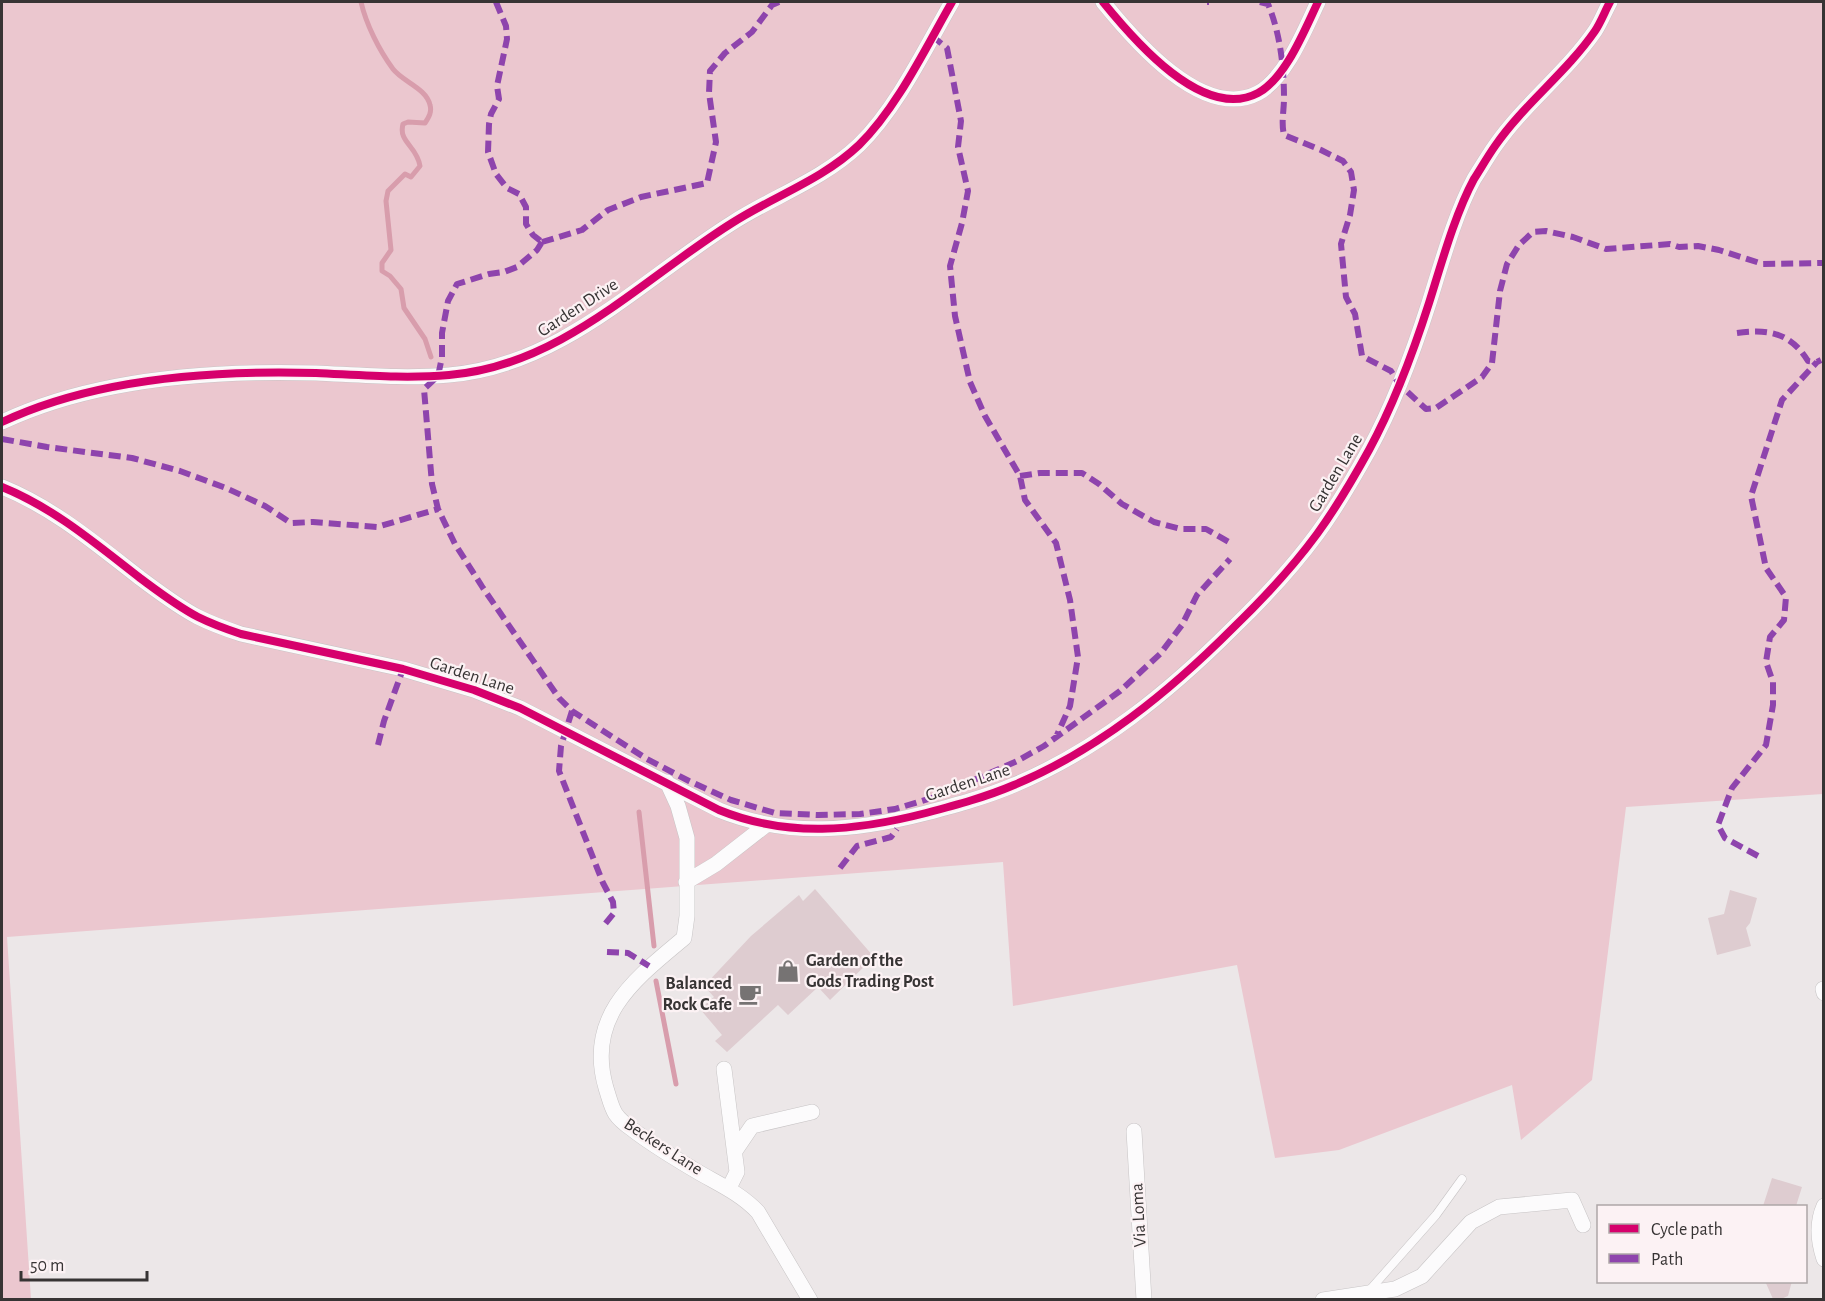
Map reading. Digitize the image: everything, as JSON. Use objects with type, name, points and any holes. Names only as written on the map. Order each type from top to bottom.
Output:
[{"type":"street","name":"Garden Drive","points":[[2,422],[22,412],[75,396],[187,377],[264,373],[447,375],[485,371],[547,348],[574,333],[735,220],[802,186],[859,145],[889,109],[952,2]]},
{"type":"street","points":[[1102,2],[1129,34],[1187,84],[1218,97],[1239,99],[1259,92],[1275,78],[1288,60],[1318,2]]},
{"type":"street","name":"Garden Lane","points":[[2,487],[39,504],[169,599],[218,626],[241,634],[403,669],[474,690],[520,708],[719,810],[740,818],[766,825],[840,829],[867,826],[960,804],[1016,784],[1068,759],[1121,725],[1170,689],[1268,593],[1317,534],[1371,446],[1399,384],[1425,315],[1448,243],[1472,183],[1496,144],[1566,68],[1597,29],[1610,2]]},
{"type":"street","name":"Beckers Lane","points":[[667,782],[678,806],[687,838],[687,916],[684,938],[650,965],[612,1010],[605,1025],[602,1042],[603,1078],[614,1115],[631,1129],[685,1164],[729,1188],[758,1212],[810,1299]]},
{"type":"street","points":[[686,882],[716,864],[766,825]]},
{"type":"street","points":[[724,1069],[737,1172],[729,1188]]},
{"type":"street","points":[[735,1151],[752,1126],[812,1112]]},
{"type":"street","name":"Via Loma","points":[[1134,1131],[1144,1299]]},
{"type":"street","points":[[1323,1299],[1395,1289],[1422,1276],[1471,1222],[1499,1207],[1572,1200],[1583,1225]]},
{"type":"street","points":[[1824,1206],[1818,1224],[1818,1237],[1824,1259]]},
{"type":"lane","points":[[1367,1293],[1436,1215],[1462,1179]]},
{"type":"shaded area","points":[[2,2],[1823,2],[1823,794],[1626,807],[1592,1080],[1521,1140],[1512,1085],[1339,1150],[1275,1158],[1237,965],[1013,1006],[1003,862],[7,937],[31,1299],[2,1300]]},
{"type":"building","name":"Garden of the Gods Trading Post","points":[[815,889],[874,957],[830,1000],[818,987],[788,1015],[778,1005],[727,1052],[715,1041],[722,1035],[700,1009],[714,997],[704,986],[751,936],[799,895],[803,901]]},
{"type":"building","points":[[1730,890],[1757,898],[1750,923],[1746,928],[1751,946],[1717,955],[1708,918],[1724,914]]},
{"type":"building","points":[[1772,1178],[1802,1187],[1796,1205],[1763,1205]]},
{"type":"building","points":[[1766,1283],[1791,1283],[1788,1296],[1773,1299]]},
{"type":"waterway","points":[[361,2],[370,28],[388,62],[397,74],[424,94],[431,108],[425,123],[403,124],[405,140],[420,166],[411,177],[405,174],[388,191],[386,201],[391,250],[382,263],[382,271],[390,276],[401,289],[404,308],[425,339],[431,357]]},
{"type":"waterway","points":[[639,812],[654,946]]},
{"type":"waterway","points":[[656,981],[676,1084]]},
{"type":"marked path","points":[[496,2],[506,26],[507,39],[497,86],[499,99],[491,114],[489,124],[488,152],[496,174],[507,188],[519,194],[526,207],[526,224],[533,235],[542,242]]},
{"type":"marked path","points":[[542,242],[582,230],[608,210],[641,197],[707,183],[716,142],[709,93],[710,71],[725,53],[752,32],[772,5],[779,2]]},
{"type":"marked path","points":[[1260,2],[1268,4],[1276,26],[1284,86],[1284,135],[1343,161],[1351,172],[1354,190],[1350,215],[1341,244],[1346,297],[1355,314],[1362,356],[1391,371],[1399,384],[1426,409],[1436,408],[1482,377],[1492,363],[1500,291],[1507,264],[1519,245],[1533,232],[1546,231],[1573,237],[1606,249],[1670,244],[1679,247],[1698,246],[1719,250],[1763,264],[1824,263]]},
{"type":"marked path","points":[[932,36],[947,48],[961,121],[958,147],[968,191],[950,266],[955,316],[970,382],[985,416],[1020,476],[1025,500],[1056,543],[1070,600],[1078,657],[1070,706],[1057,735]]},
{"type":"marked path","points":[[542,242],[537,250],[517,267],[457,284],[448,301],[438,376],[424,389],[432,484],[438,509],[455,544],[483,588],[559,698],[572,711],[647,759],[689,781],[731,800],[775,813],[860,814],[895,809],[938,796],[1017,761],[1044,746],[1120,691],[1160,654],[1182,625],[1197,595],[1230,559]]},
{"type":"marked path","points":[[1737,333],[1768,332],[1786,338],[1801,351],[1808,361],[1821,360]]},
{"type":"marked path","points":[[1758,856],[1725,838],[1718,825],[1732,788],[1766,745],[1773,705],[1773,682],[1766,662],[1770,637],[1784,620],[1786,597],[1766,568],[1751,496],[1782,400],[1817,362]]},
{"type":"marked path","points":[[2,439],[132,458],[180,471],[265,506],[291,523],[313,522],[377,527],[438,509]]},
{"type":"marked path","points":[[1020,476],[1040,473],[1082,473],[1122,504],[1154,522],[1181,529],[1206,529],[1229,542]]},
{"type":"marked path","points":[[378,745],[403,669]]},
{"type":"marked path","points":[[572,711],[561,746],[559,771],[603,883],[613,902],[614,913],[605,924]]},
{"type":"marked path","points":[[840,868],[857,846],[891,837],[897,829]]},
{"type":"marked path","points":[[607,952],[628,953],[649,966]]},
{"type":"cycle path","points":[[2,422],[76,395],[155,380],[277,372],[399,377],[449,375],[490,368],[528,355],[564,338],[598,317],[732,223],[814,178],[845,157],[873,130],[886,113],[952,2]]},
{"type":"cycle path","points":[[1103,2],[1132,36],[1171,72],[1193,87],[1215,96],[1237,99],[1258,93],[1277,76],[1294,52],[1318,2]]},
{"type":"cycle path","points":[[2,487],[57,516],[168,599],[209,622],[241,634],[403,669],[474,690],[520,708],[719,810],[745,819],[796,828],[848,827],[900,819],[971,800],[1045,771],[1075,755],[1158,697],[1244,617],[1307,547],[1351,482],[1387,415],[1416,341],[1455,224],[1474,179],[1506,131],[1584,46],[1597,28],[1610,2]]},
{"type":"place","name":"Garden of the Gods Trading Post","points":[[788,971]]},
{"type":"place","name":"Balanced Rock Cafe","points":[[750,994]]}]
